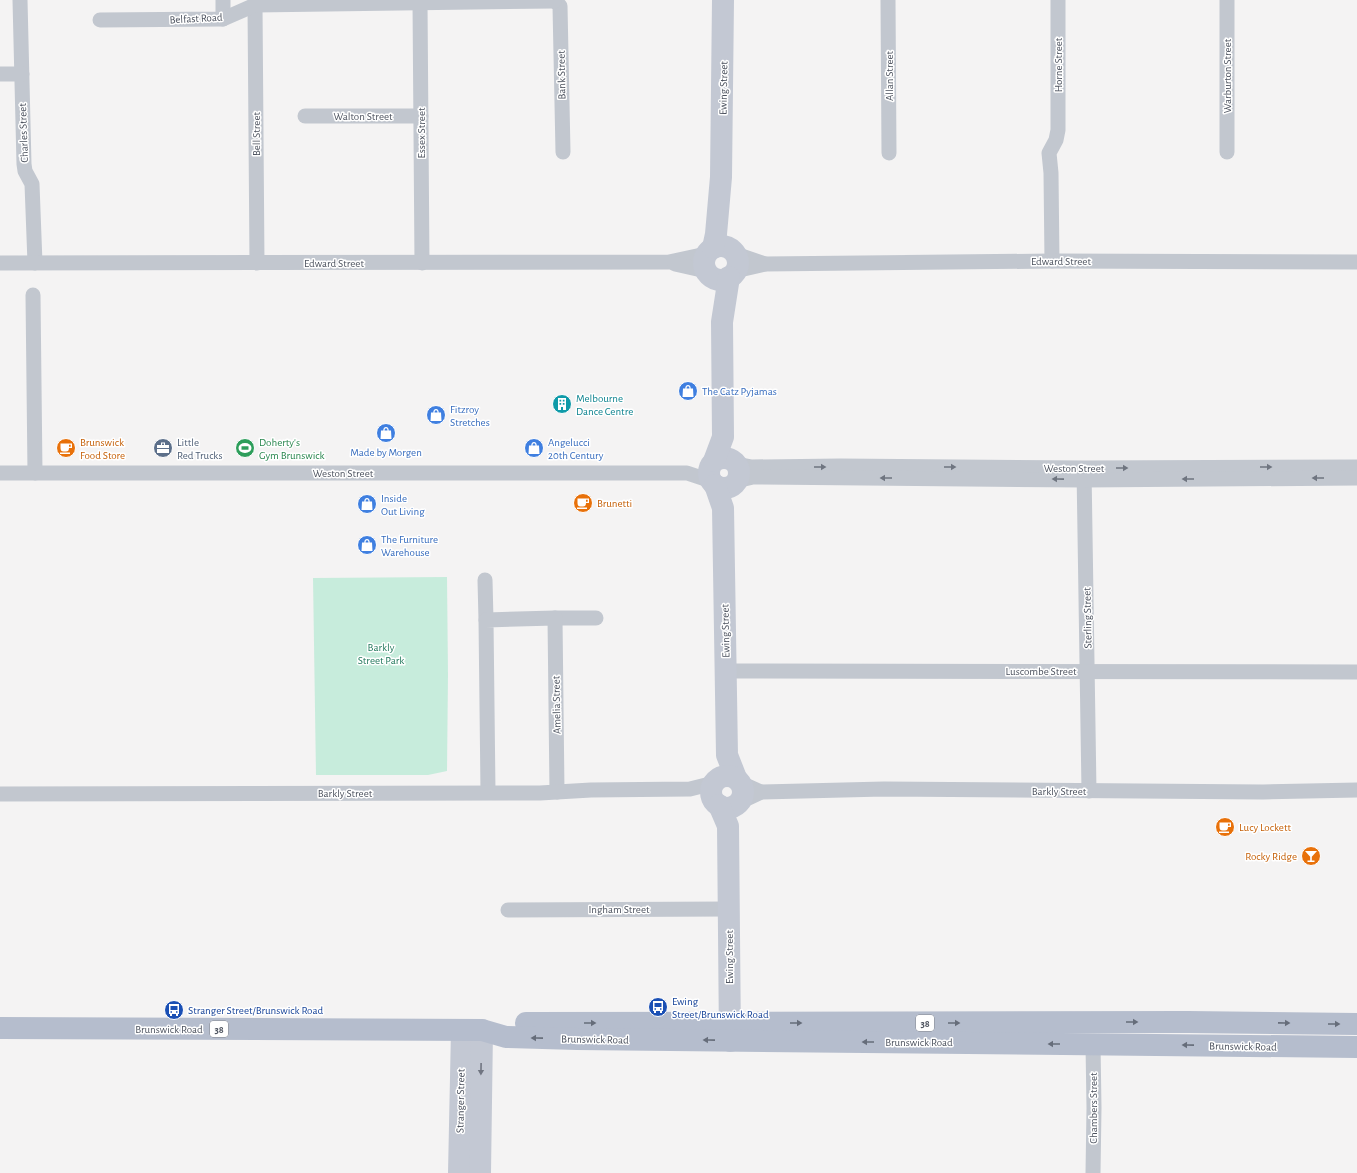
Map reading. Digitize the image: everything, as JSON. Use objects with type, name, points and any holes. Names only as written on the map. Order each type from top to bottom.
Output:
[{"type":"main road","name":"Brunswick Road","points":[[1093,1033],[1188,1022],[1357,1024]]},
{"type":"main road","name":"Brunswick Road","points":[[0,1028],[472,1030],[506,1023],[730,1032],[1093,1033],[1311,1047],[1357,1047]]},
{"type":"main road","points":[[1311,1024],[1311,1047]]},
{"type":"street","name":"Charles Street","points":[[20,0],[24,164],[25,171],[32,184],[35,263]]},
{"type":"street","points":[[223,0],[223,19]]},
{"type":"street","name":"Belfast Road","points":[[100,20],[223,19],[255,4],[385,1],[420,2],[554,0]]},
{"type":"street","name":"Bank Street","points":[[554,0],[560,6],[563,152]]},
{"type":"street","name":"Ewing Street","points":[[723,0],[721,177],[716,234],[721,263],[730,1032]]},
{"type":"street","name":"Allan Street","points":[[888,0],[889,153]]},
{"type":"street","name":"Horne Street","points":[[1052,261],[1051,173],[1062,147],[1058,130],[1058,0]]},
{"type":"street","name":"Warburton Street","points":[[1227,152],[1228,0]]},
{"type":"street","name":"Essex Street","points":[[420,2],[422,263]]},
{"type":"street","name":"Bell Street","points":[[255,4],[257,263]]},
{"type":"street","points":[[0,74],[22,74]]},
{"type":"street","name":"Walton Street","points":[[305,116],[421,116]]},
{"type":"street","name":"Edward Street","points":[[0,263],[668,262],[765,264],[1052,261],[1357,262]]},
{"type":"street","points":[[34,295],[35,473]]},
{"type":"street","name":"Weston Street","points":[[0,474],[723,473],[753,477],[908,472],[1084,474],[1241,473],[1357,467]]},
{"type":"street","name":"Weston Street","points":[[1241,473],[1357,478]]},
{"type":"street","name":"Sterling Street","points":[[1084,474],[1089,791]]},
{"type":"street","points":[[485,580],[488,792]]},
{"type":"street","name":"Amelia Street","points":[[555,618],[557,792]]},
{"type":"street","points":[[486,620],[596,618]]},
{"type":"street","name":"Luscombe Street","points":[[726,671],[1357,672]]},
{"type":"street","name":"Barkly Street","points":[[0,794],[557,792],[591,790],[690,789],[727,792],[884,789],[1263,792],[1357,790]]},
{"type":"street","name":"Ingham Street","points":[[508,910],[729,909]]},
{"type":"street","name":"Stranger Street","points":[[459,1173],[472,1030]]},
{"type":"street","name":"Stranger Street","points":[[472,1030],[480,1173]]},
{"type":"street","name":"Chambers Street","points":[[1093,1033],[1093,1173]]},
{"type":"green space","name":"Barkly Street Park","points":[[447,577],[447,771],[428,775],[316,775],[313,578]]},
{"type":"place","name":"The Catz Pyjamas","points":[[688,391]]},
{"type":"place","name":"Melbourne Dance Centre","points":[[562,404]]},
{"type":"place","name":"Fitzroy Stretches","points":[[436,415]]},
{"type":"place","name":"Made by Morgen","points":[[386,433]]},
{"type":"place","name":"Brunswick Food Store","points":[[66,448]]},
{"type":"place","name":"Little Red Trucks","points":[[163,448]]},
{"type":"place","name":"Doherty's Gym Brunswick","points":[[245,448]]},
{"type":"place","name":"Angelucci 20th Century","points":[[534,448]]},
{"type":"place","name":"Brunetti","points":[[583,503]]},
{"type":"place","name":"Inside Out Living","points":[[367,504]]},
{"type":"place","name":"The Furniture Warehouse","points":[[367,545]]},
{"type":"place","name":"Lucy Lockett","points":[[1225,827]]},
{"type":"place","name":"Rocky Ridge","points":[[1311,856]]},
{"type":"place","name":"Ewing Street/Brunswick Road","points":[[658,1007]]},
{"type":"place","name":"Stranger Street/Brunswick Road","points":[[174,1010]]}]
